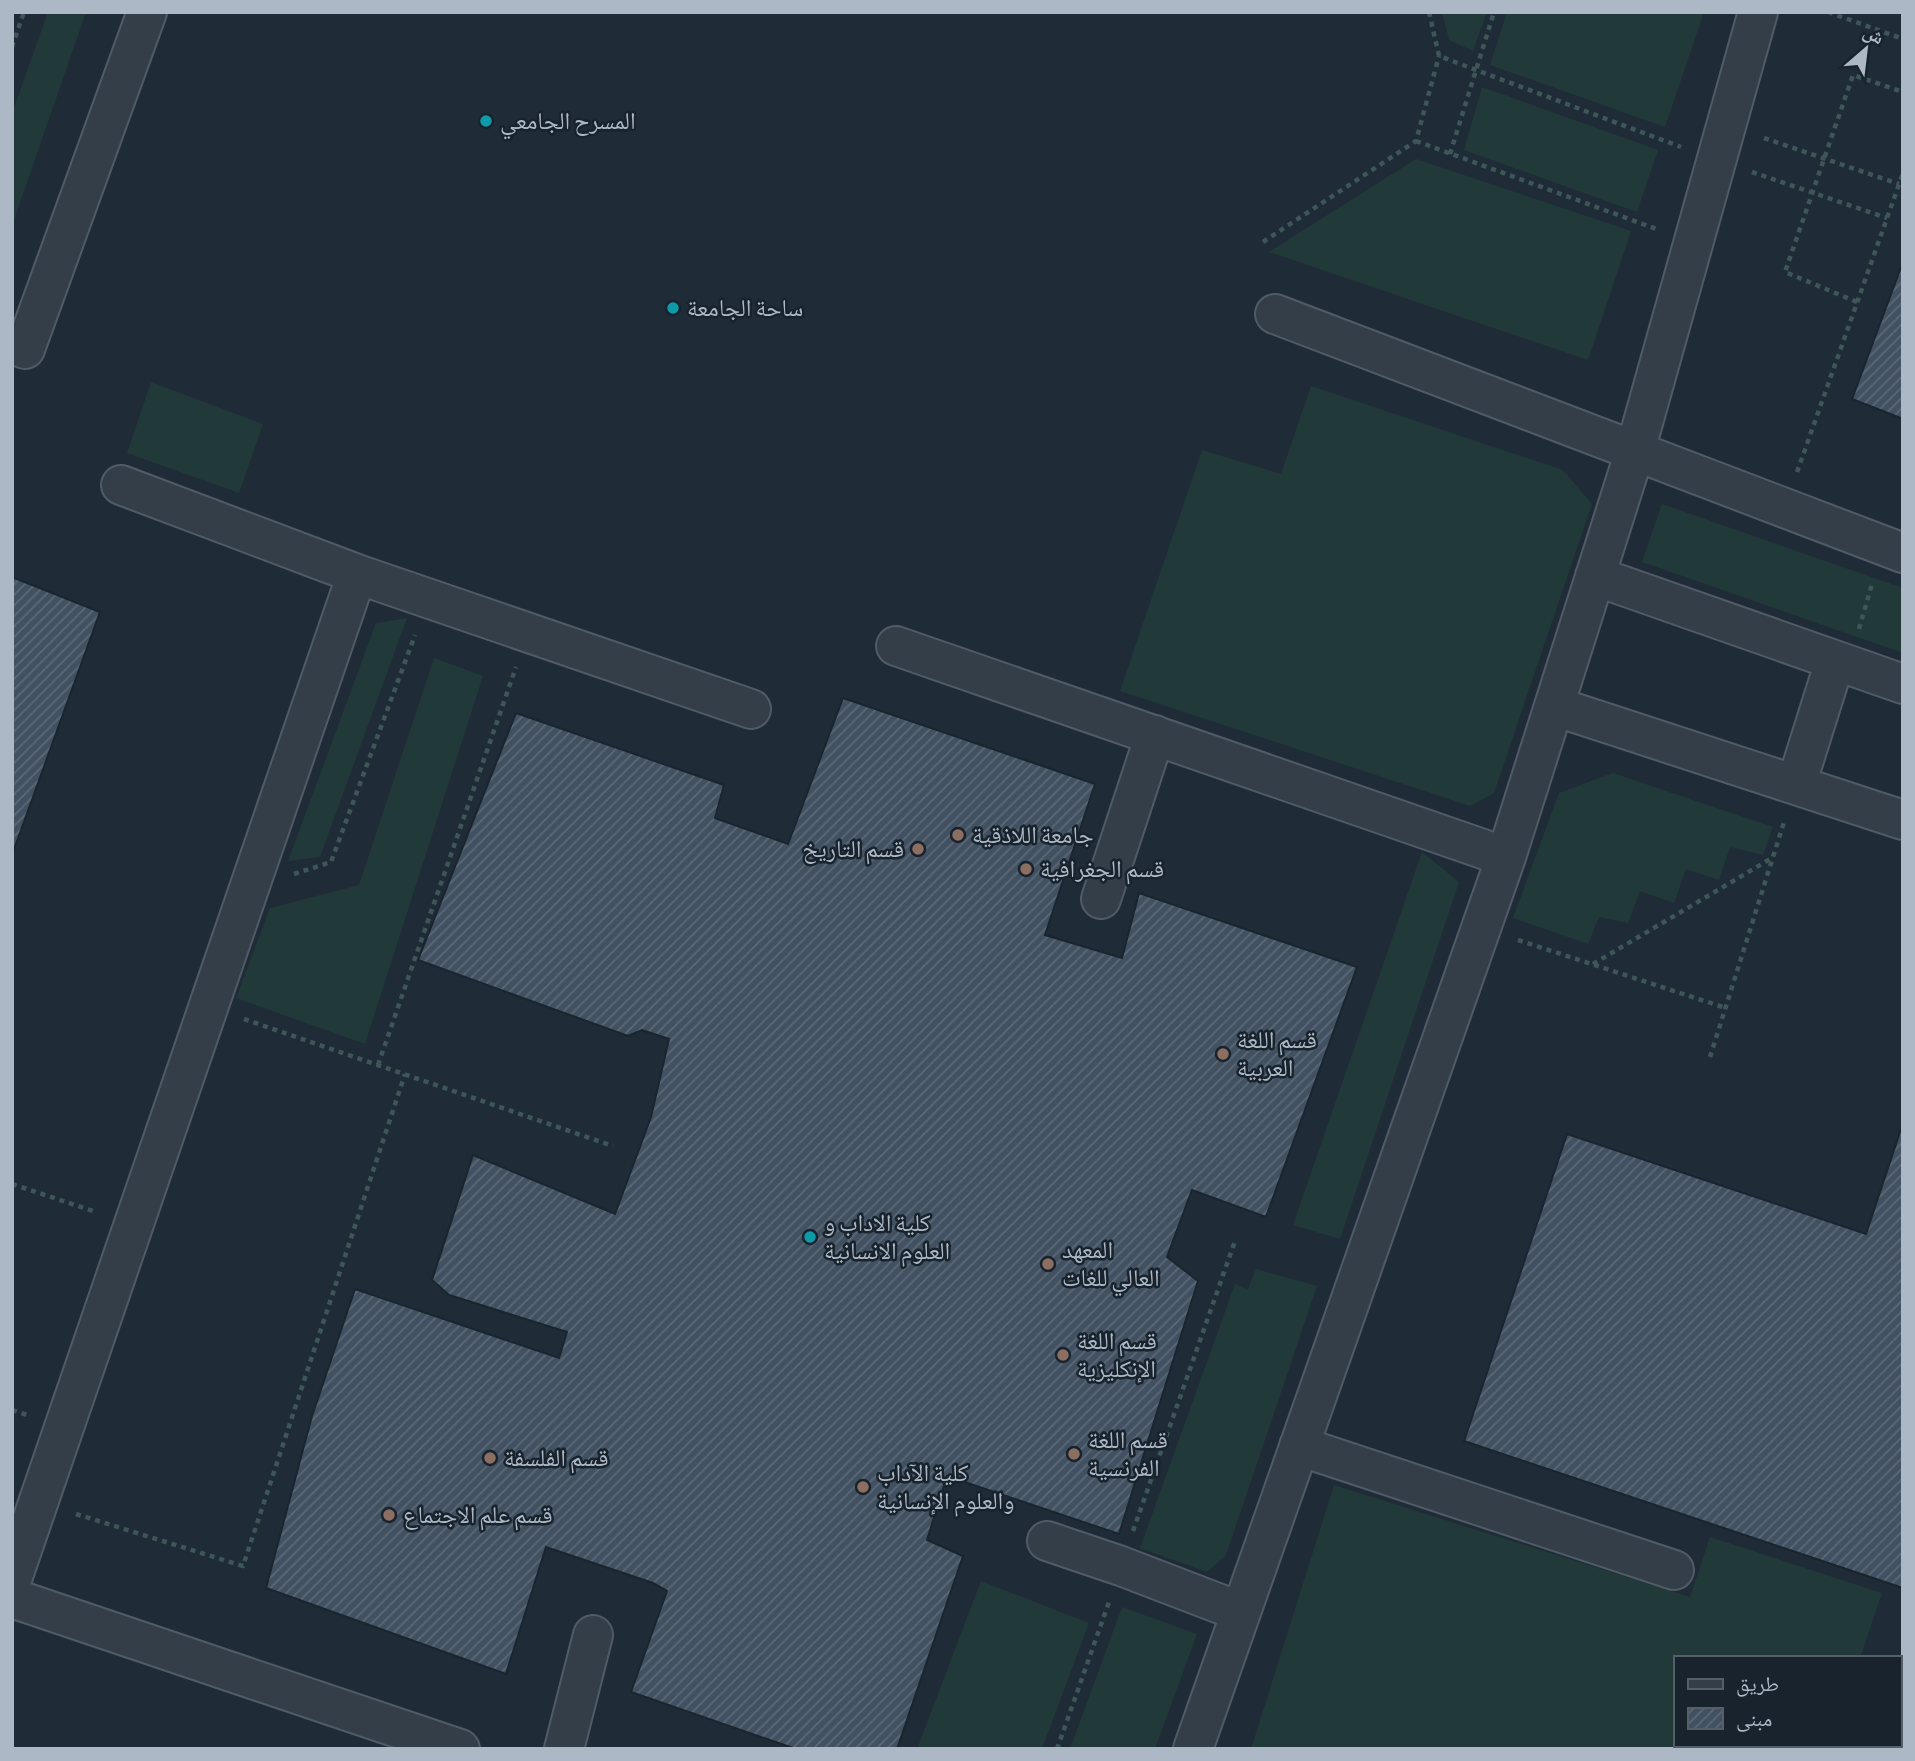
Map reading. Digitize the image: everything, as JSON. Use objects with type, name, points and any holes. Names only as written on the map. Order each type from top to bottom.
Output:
[{"type":"lane","points":[[12,344],[25,349],[146,12]]},
{"type":"lane","points":[[1193,1749],[1506,857],[1635,451],[1758,12]]},
{"type":"lane","points":[[1275,314],[1893,550]]},
{"type":"lane","points":[[121,485],[357,575],[751,709]]},
{"type":"lane","points":[[12,1579],[357,575]]},
{"type":"lane","points":[[1595,576],[1903,684]]},
{"type":"lane","points":[[895,646],[1506,857]]},
{"type":"lane","points":[[1796,785],[1842,663]]},
{"type":"lane","points":[[1554,706],[1903,820]]},
{"type":"lane","points":[[1101,899],[1155,735]]},
{"type":"lane","points":[[1299,1446],[1674,1570]]},
{"type":"lane","points":[[1047,1541],[1241,1612]]},
{"type":"lane","points":[[12,1598],[460,1749]]},
{"type":"lane","points":[[564,1749],[593,1635]]},
{"type":"path","points":[[12,47],[24,12]]},
{"type":"path","points":[[1263,242],[1416,141],[1439,56],[1429,12]]},
{"type":"path","points":[[1450,154],[1493,12]]},
{"type":"path","points":[[1828,12],[1903,39]]},
{"type":"path","points":[[1439,56],[1716,160],[1887,218]]},
{"type":"path","points":[[1857,302],[1785,272],[1853,75],[1903,92]]},
{"type":"path","points":[[1726,124],[1899,184]]},
{"type":"path","points":[[1416,141],[1693,243]]},
{"type":"path","points":[[1784,508],[1903,173]]},
{"type":"path","points":[[1842,663],[1893,550]]},
{"type":"path","points":[[250,888],[331,862],[429,598]]},
{"type":"path","points":[[378,1065],[527,633]]},
{"type":"path","points":[[1710,1057],[1796,785]]},
{"type":"path","points":[[1593,964],[1773,858]]},
{"type":"path","points":[[1481,927],[1726,1008]]},
{"type":"path","points":[[208,1007],[613,1146]]},
{"type":"path","points":[[39,1502],[243,1566],[405,1074]]},
{"type":"path","points":[[12,1184],[134,1224]]},
{"type":"path","points":[[1057,1749],[1235,1241]]},
{"type":"green space","points":[[48,12],[86,12],[12,226],[12,113]]},
{"type":"green space","points":[[1442,12],[1487,12],[1473,51],[1449,40]]},
{"type":"green space","points":[[1507,12],[1704,12],[1665,127],[1490,65]]},
{"type":"green space","points":[[1482,87],[1658,150],[1637,212],[1464,150]]},
{"type":"green space","points":[[1416,159],[1631,231],[1588,360],[1269,252]]},
{"type":"green space","points":[[151,382],[263,424],[239,493],[127,453]]},
{"type":"green space","points":[[1311,386],[1563,470],[1592,504],[1494,793],[1470,806],[1120,691],[1202,450],[1281,474]]},
{"type":"green space","points":[[1662,504],[1903,588],[1903,653],[1642,562]]},
{"type":"green space","points":[[407,618],[320,857],[288,861],[376,623]]},
{"type":"green space","points":[[434,658],[483,676],[365,1044],[236,998],[270,908],[359,885]]},
{"type":"green space","points":[[1613,773],[1773,827],[1763,855],[1730,847],[1719,880],[1686,869],[1674,903],[1640,891],[1628,923],[1599,917],[1588,944],[1513,918],[1559,793]]},
{"type":"green space","points":[[1422,852],[1459,882],[1340,1239],[1293,1225]]},
{"type":"green space","points":[[1256,1269],[1317,1286],[1226,1555],[1207,1572],[1140,1548],[1235,1284],[1248,1289]]},
{"type":"green space","points":[[1334,1485],[1690,1597],[1710,1537],[1882,1593],[1861,1656],[1674,1656],[1674,1747],[1828,1749],[1251,1749]]},
{"type":"green space","points":[[981,1581],[1089,1623],[1042,1749],[917,1749]]},
{"type":"green space","points":[[1122,1607],[1197,1634],[1155,1749],[1070,1749]]},
{"type":"building","points":[[1903,262],[1903,419],[1852,399]]},
{"type":"building","points":[[12,577],[100,612],[12,855]]},
{"type":"building","name":"كلية الاداب و العلوم الانسانية","points":[[843,698],[1095,784],[1045,935],[1122,958],[1139,893],[1357,967],[1266,1217],[1192,1190],[1167,1257],[1198,1281],[1119,1534],[947,1476],[927,1540],[963,1556],[897,1749],[796,1749],[631,1692],[667,1591],[653,1583],[546,1547],[506,1674],[266,1588],[312,1416],[355,1289],[559,1358],[567,1332],[449,1295],[432,1280],[473,1155],[615,1214],[651,1117],[669,1039],[642,1030],[628,1036],[418,960],[516,713],[724,785],[715,818],[788,844]]},
{"type":"building","points":[[1903,1123],[1903,1588],[1464,1441],[1567,1134],[1866,1234]]},
{"type":"place","name":"المسرح الجامعي","points":[[486,121]]},
{"type":"place","name":"ساحة الجامعة","points":[[673,308]]},
{"type":"place","name":"جامعة اللاذقية","points":[[958,835]]},
{"type":"place","name":"قسم التاريخ","points":[[918,849]]},
{"type":"place","name":"قسم الجغرافية","points":[[1026,869]]},
{"type":"place","name":"قسم اللغة العربية","points":[[1223,1054]]},
{"type":"place","name":"كلية الاداب و العلوم الانسانية","points":[[810,1237]]},
{"type":"place","name":"المعهد العالي للغات","points":[[1048,1264]]},
{"type":"place","name":"قسم اللغة الإنكليزية","points":[[1063,1355]]},
{"type":"place","name":"قسم اللغة الفرنسية","points":[[1074,1454]]},
{"type":"place","name":"قسم الفلسفة","points":[[490,1458]]},
{"type":"place","name":"كلية الآداب والعلوم الإنسانية","points":[[863,1487]]},
{"type":"place","name":"قسم علم الاجتماع","points":[[389,1515]]}]
